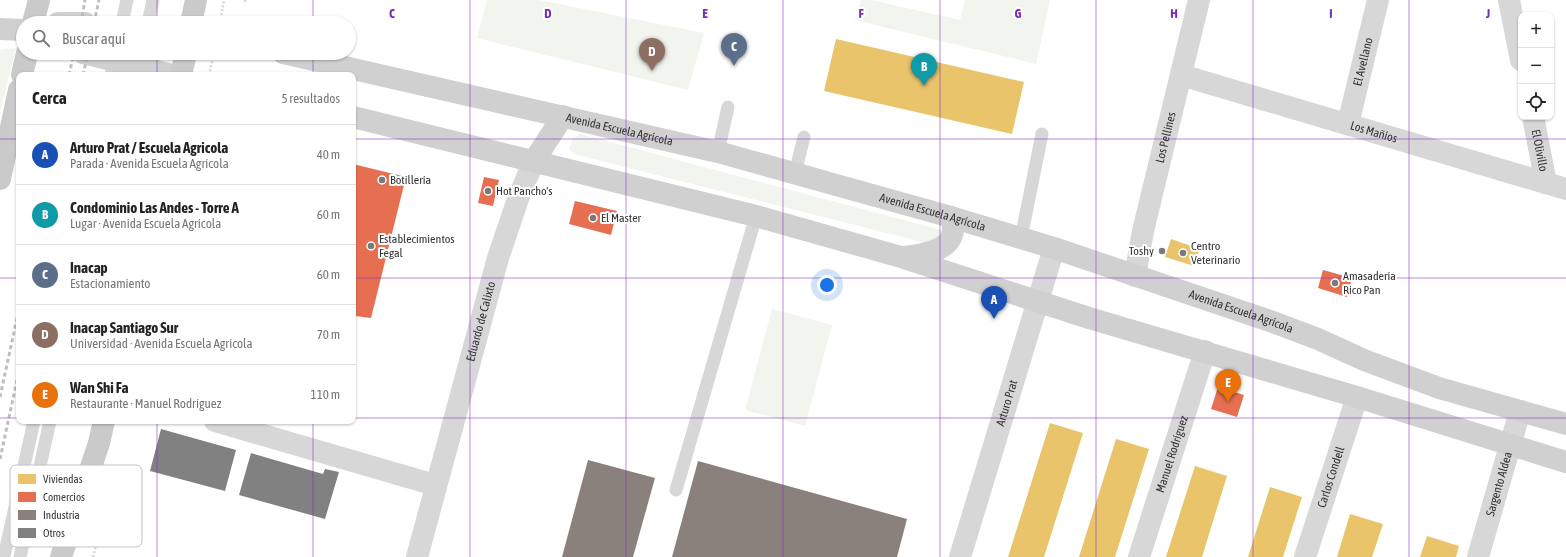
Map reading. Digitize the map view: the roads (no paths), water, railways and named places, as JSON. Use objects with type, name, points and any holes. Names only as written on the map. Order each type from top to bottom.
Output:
[{"type":"main road","points":[[35,16],[39,0]]},
{"type":"main road","points":[[193,16],[196,0]]},
{"type":"main road","points":[[0,29],[16,30]]},
{"type":"main road","points":[[23,72],[25,60]]},
{"type":"main road","points":[[104,60],[114,63],[139,65],[162,72]]},
{"type":"main road","points":[[182,72],[184,60]]},
{"type":"main road","name":"Avenida Escuela Agrícola","points":[[314,60],[718,152],[951,217],[1054,248],[1273,322],[1411,378],[1566,424]]},
{"type":"main road","points":[[0,179],[16,104]]},
{"type":"main road","points":[[534,161],[563,116]]},
{"type":"main road","points":[[356,118],[756,216],[901,257],[1037,301],[1358,397],[1566,462]]},
{"type":"main road","points":[[901,257],[926,254],[942,247],[951,237],[953,228],[951,217]]},
{"type":"main road","points":[[91,465],[103,424]]},
{"type":"main road","points":[[61,557],[64,547]]},
{"type":"street","name":"Los Pellines","points":[[1135,276],[1144,231],[1199,0]]},
{"type":"street","name":"El Avellano","points":[[1348,124],[1378,0]]},
{"type":"street","points":[[1509,0],[1519,48]]},
{"type":"street","name":"Los Mañíos","points":[[1181,75],[1556,186]]},
{"type":"street","name":"El Olivillo","points":[[1534,120],[1556,186]]},
{"type":"street","name":"Eduardo de Calixto","points":[[417,557],[435,485],[498,258],[519,196],[534,161]]},
{"type":"street","name":"Arturo Prat","points":[[960,557],[1054,248]]},
{"type":"street","name":"Manuel Rodríguez","points":[[1139,557],[1205,351]]},
{"type":"street","name":"Carlos Condell","points":[[1304,557],[1358,397]]},
{"type":"street","name":"Sargento Aldea","points":[[1478,557],[1520,411]]},
{"type":"street","points":[[225,424],[435,485]]},
{"type":"lane","points":[[124,16],[127,0]]},
{"type":"lane","points":[[150,16],[153,0]]},
{"type":"lane","points":[[718,152],[728,107]]},
{"type":"lane","points":[[1020,238],[1042,134]]},
{"type":"lane","points":[[794,172],[804,137]]},
{"type":"lane","points":[[676,490],[756,216]]},
{"type":"lane","points":[[24,465],[33,424]]},
{"type":"lane","points":[[40,465],[49,424]]},
{"type":"lane","points":[[4,557],[10,530]]},
{"type":"lane","points":[[20,557],[22,547]]},
{"type":"railway","points":[[82,16],[85,0]]},
{"type":"railway","points":[[96,16],[99,0]]},
{"type":"railway","points":[[70,72],[72,60]]},
{"type":"railway","points":[[84,72],[86,60]]},
{"type":"railway","points":[[0,397],[16,323]]},
{"type":"railway","points":[[0,459],[16,385]]},
{"type":"place","name":"Inacap","points":[[734,66]]},
{"type":"place","name":"Inacap Santiago Sur","points":[[652,71]]},
{"type":"place","name":"Condominio Las Andes - Torre A","points":[[924,86]]},
{"type":"place","name":"Botillería","points":[[382,180]]},
{"type":"place","name":"Hot Pancho's","points":[[488,191]]},
{"type":"place","name":"El Master","points":[[593,218]]},
{"type":"place","name":"Establecimientos Fegal","points":[[371,246]]},
{"type":"place","name":"Toshy","points":[[1162,251]]},
{"type":"place","name":"Centro Veterinario","points":[[1183,253]]},
{"type":"place","name":"Amasadería Rico Pan","points":[[1335,283]]},
{"type":"place","name":"Arturo Prat / Escuela Agricola","points":[[994,319]]},
{"type":"place","name":"Wan Shi Fa","points":[[1228,402]]}]
